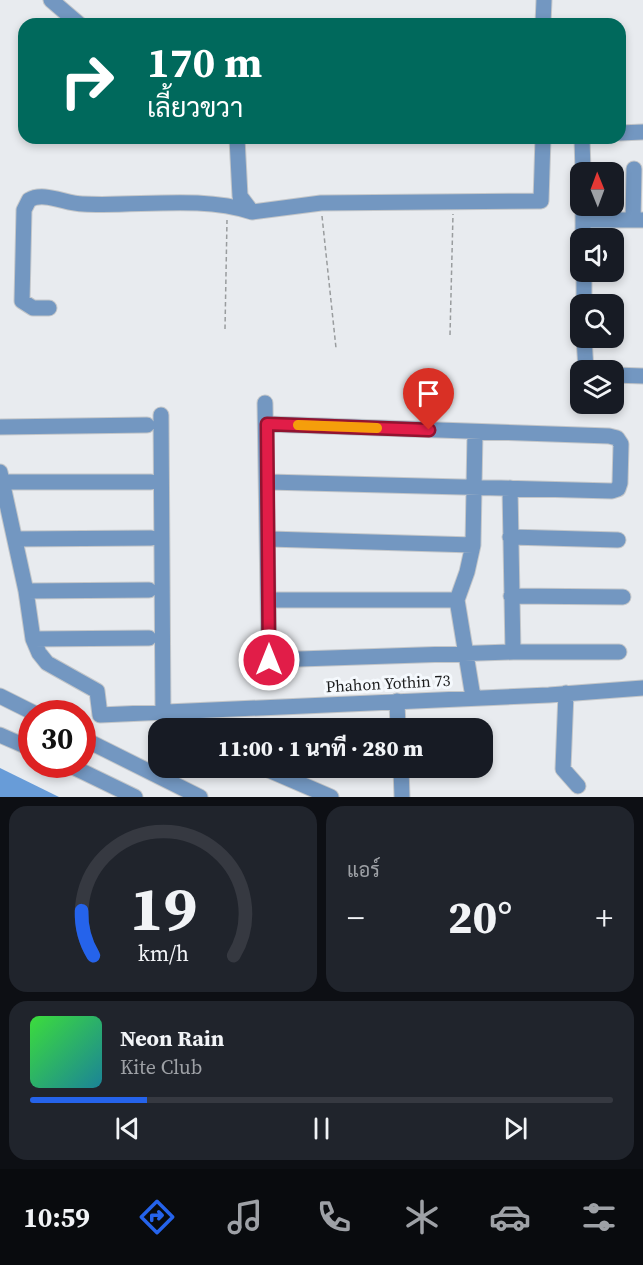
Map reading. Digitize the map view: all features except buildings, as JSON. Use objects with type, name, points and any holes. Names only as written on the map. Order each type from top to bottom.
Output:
[{"type":"street","points":[[51,0],[71,18]]},
{"type":"street","points":[[543,18],[544,0]]},
{"type":"street","points":[[626,133],[643,132]]},
{"type":"street","points":[[237,144],[240,196],[252,212]]},
{"type":"street","points":[[49,308],[26,306],[21,291],[24,210],[33,198],[47,197],[81,204],[227,204],[252,212],[321,203],[453,204],[541,201],[543,144]]},
{"type":"street","points":[[582,144],[583,162]]},
{"type":"street","points":[[607,216],[638,220],[634,169]]},
{"type":"street","points":[[624,375],[643,376]]},
{"type":"street","points":[[265,403],[270,600],[269,660],[513,652],[619,652]]},
{"type":"street","points":[[160,416],[163,712]]},
{"type":"street","points":[[0,427],[147,424]]},
{"type":"street","points":[[267,424],[609,436],[617,438],[621,444],[618,489],[612,491],[268,482]]},
{"type":"street","points":[[473,697],[468,654],[457,600],[473,545],[472,487],[475,432]]},
{"type":"street","points":[[149,638],[33,639],[26,591],[1,477],[151,482]]},
{"type":"street","points":[[510,488],[513,652]]},
{"type":"street","points":[[510,537],[618,540]]},
{"type":"street","points":[[15,539],[151,538]]},
{"type":"street","points":[[269,539],[473,545]]},
{"type":"street","points":[[26,591],[149,590]]},
{"type":"street","points":[[511,596],[623,597]]},
{"type":"street","points":[[270,600],[457,600]]},
{"type":"street","name":"Phahon Yothin 73","points":[[33,639],[39,654],[46,663],[98,691],[100,715],[643,688]]},
{"type":"street","points":[[566,693],[563,769],[578,786]]},
{"type":"street","points":[[0,696],[18,705]]},
{"type":"street","points":[[397,701],[398,718]]},
{"type":"street","points":[[0,735],[18,743]]},
{"type":"street","points":[[96,745],[200,797]]},
{"type":"street","points":[[96,778],[135,797]]},
{"type":"street","points":[[287,778],[331,797]]},
{"type":"street","points":[[401,778],[402,797]]},
{"type":"path","points":[[321,203],[336,348]]},
{"type":"path","points":[[225,329],[227,204]]},
{"type":"path","points":[[450,335],[453,204]]},
{"type":"water","points":[[0,768],[59,797],[0,797]]},
{"type":"slow traffic","points":[[298,425],[377,428]]},
{"type":"route","points":[[269,660],[267,424],[429,430]]}]
